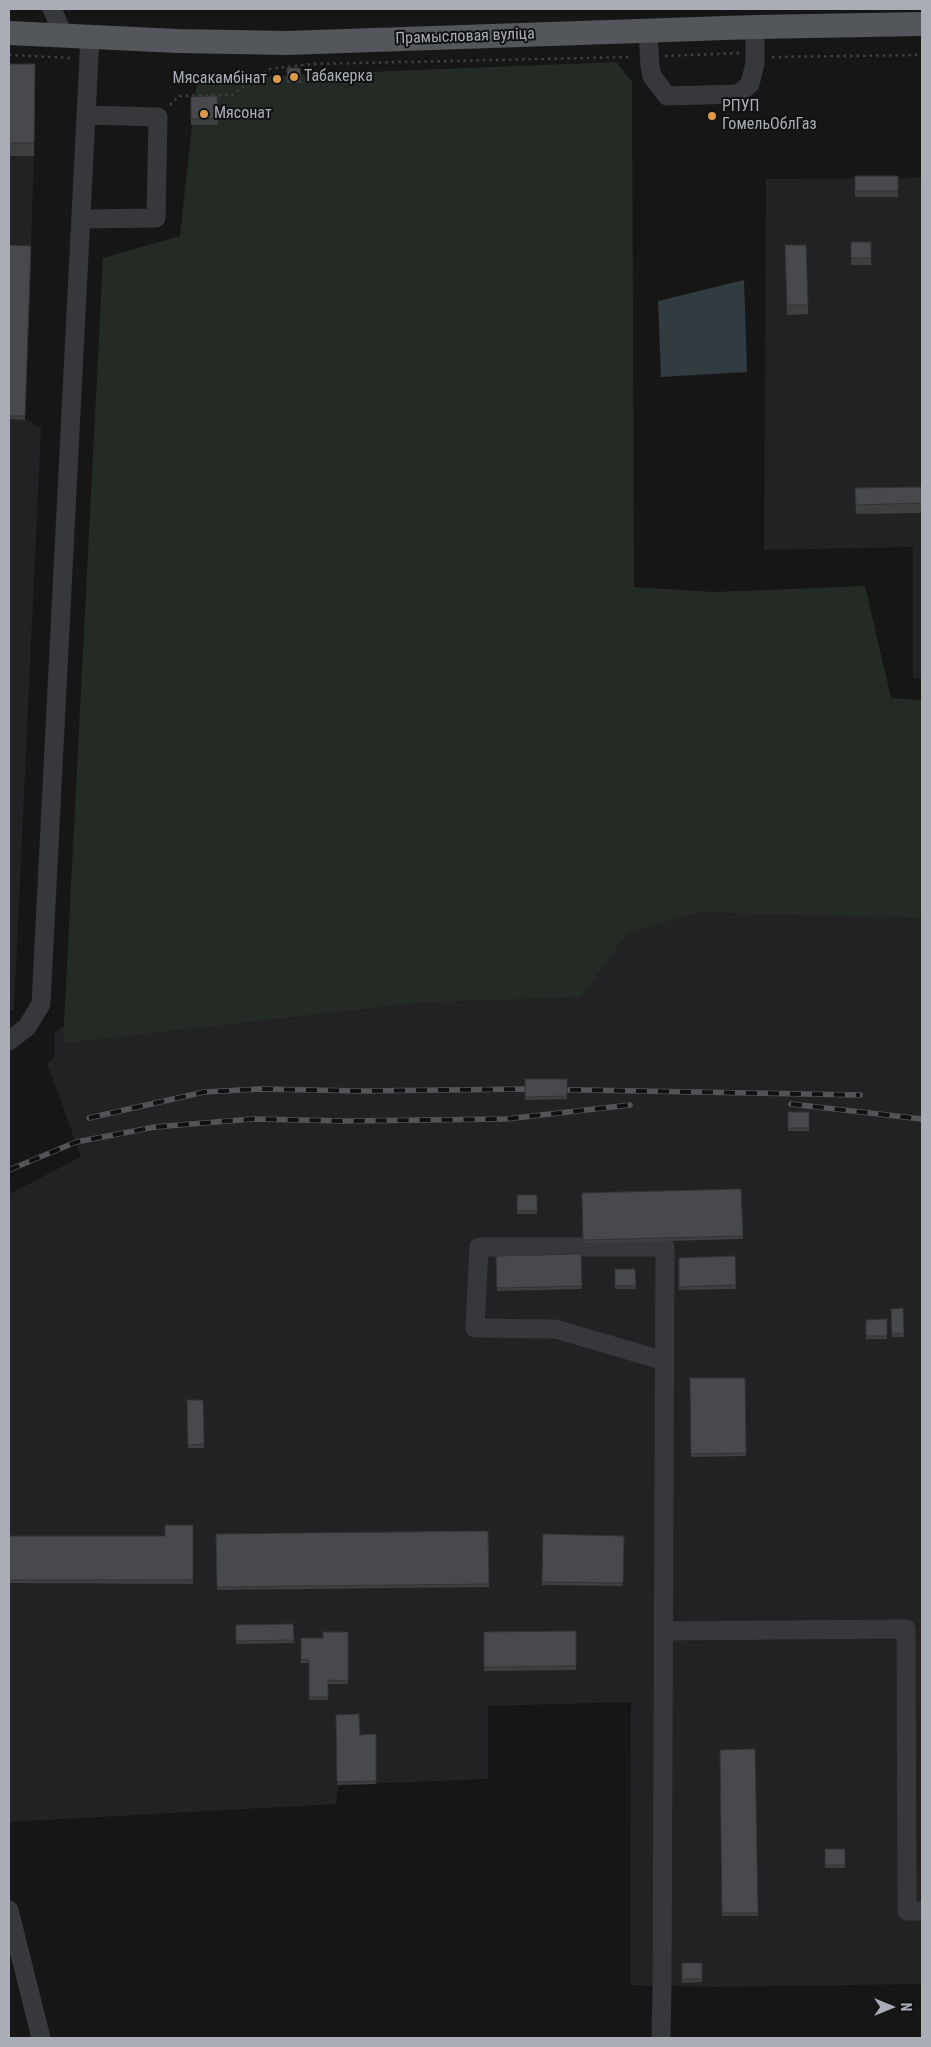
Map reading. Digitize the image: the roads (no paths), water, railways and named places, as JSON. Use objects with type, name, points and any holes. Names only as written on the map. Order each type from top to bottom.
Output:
[{"type":"main road","name":"Прамысловая вуліца","points":[[9,33],[64,36],[90,48],[755,27],[922,24]]},
{"type":"street","points":[[52,9],[64,36]]},
{"type":"street","points":[[648,31],[652,76],[667,96],[738,94],[750,84],[755,54],[755,27]]},
{"type":"street","points":[[9,1041],[27,1027],[41,1004],[90,48]]},
{"type":"street","points":[[81,219],[156,218],[158,117],[86,115]]},
{"type":"street","points":[[662,2038],[664,1631],[665,1361],[665,1247],[479,1247],[475,1328],[555,1329],[665,1361]]},
{"type":"street","points":[[664,1631],[906,1629],[908,1911],[922,1911]]},
{"type":"street","points":[[9,1910],[41,2038]]},
{"type":"railway","points":[[89,1118],[204,1092],[259,1089],[360,1091],[528,1089],[860,1095]]},
{"type":"railway","points":[[791,1104],[922,1119]]},
{"type":"railway","points":[[9,1170],[76,1142],[155,1127],[252,1119],[345,1121],[506,1119],[630,1105]]},
{"type":"place","name":"Табакерка","points":[[294,77]]},
{"type":"place","name":"Мясакамбінат","points":[[277,79]]},
{"type":"place","name":"Мясонат","points":[[204,114]]},
{"type":"place","name":"РПУП ГомельОблГаз","points":[[712,116]]}]
